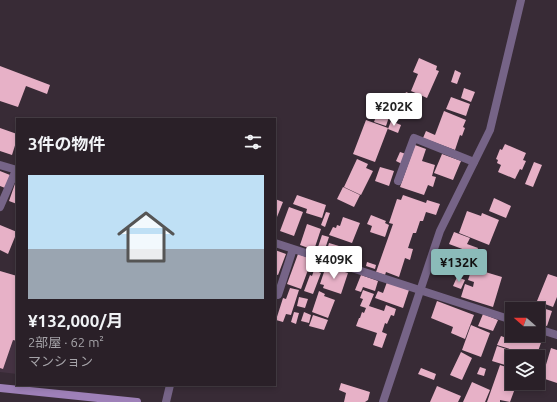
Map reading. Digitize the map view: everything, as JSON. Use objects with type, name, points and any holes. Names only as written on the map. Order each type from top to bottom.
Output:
[{"type":"main road","points":[[0,388],[137,402]]},
{"type":"street","points":[[382,402],[440,231],[490,130],[521,0]]},
{"type":"street","points":[[398,181],[414,138],[474,162]]},
{"type":"street","points":[[0,165],[16,170],[0,207]]},
{"type":"street","points":[[276,243],[505,318]]},
{"type":"street","points":[[278,295],[293,249]]},
{"type":"street","points":[[545,331],[557,335]]},
{"type":"street","points":[[166,402],[170,386]]},
{"type":"shaded area","points":[[0,271],[16,276],[16,374],[0,372]]},
{"type":"building","points":[[419,58],[437,66],[436,70],[439,71],[427,98],[411,91],[418,74],[413,72]]},
{"type":"building","points":[[0,66],[50,85],[47,94],[26,86],[18,107],[0,101]]},
{"type":"building","points":[[455,70],[461,73],[457,84],[451,82]]},
{"type":"building","points":[[464,88],[475,92],[471,102],[461,98]]},
{"type":"building","points":[[406,92],[420,98],[414,112],[400,106]]},
{"type":"building","points":[[451,97],[470,104],[466,116],[446,109]]},
{"type":"building","points":[[381,103],[396,109],[394,116],[390,114],[386,126],[374,122]]},
{"type":"building","points":[[444,111],[466,120],[463,127],[465,128],[462,136],[460,135],[455,150],[423,138],[426,131],[435,135]]},
{"type":"building","points":[[366,120],[388,128],[375,162],[353,154]]},
{"type":"building","points":[[391,121],[401,125],[398,133],[388,129]]},
{"type":"building","points":[[0,128],[16,134],[16,142],[12,155],[0,151]]},
{"type":"building","points":[[505,144],[526,153],[523,160],[526,161],[522,170],[520,169],[515,179],[498,172],[501,165],[497,163],[498,160],[496,159],[500,149],[502,150]]},
{"type":"building","points":[[415,145],[426,149],[422,161],[435,165],[432,176],[436,177],[433,187],[428,185],[424,195],[400,187]]},
{"type":"building","points":[[400,152],[406,154],[402,164],[396,161]]},
{"type":"building","points":[[442,154],[461,161],[453,180],[434,173]]},
{"type":"building","points":[[357,159],[368,164],[366,168],[373,171],[361,195],[344,187]]},
{"type":"building","points":[[534,162],[542,165],[533,187],[525,184]]},
{"type":"building","points":[[380,167],[394,171],[389,186],[375,181]]},
{"type":"building","points":[[0,171],[10,175],[5,188],[0,186]]},
{"type":"building","points":[[16,181],[16,204],[9,201]]},
{"type":"building","points":[[343,187],[360,195],[354,207],[337,199]]},
{"type":"building","points":[[297,195],[326,205],[322,218],[306,213],[307,209],[293,204]]},
{"type":"building","points":[[403,195],[426,203],[427,200],[440,204],[436,215],[426,212],[423,221],[420,221],[416,233],[413,233],[408,248],[413,249],[410,260],[405,258],[399,277],[386,272],[385,275],[376,272],[393,224],[389,223],[397,199],[401,200]]},
{"type":"building","points":[[494,198],[511,206],[506,218],[489,211]]},
{"type":"building","points":[[276,199],[283,202],[276,220]]},
{"type":"building","points":[[289,207],[303,212],[294,236],[280,231]]},
{"type":"building","points":[[467,211],[481,216],[482,213],[499,220],[489,245],[459,233]]},
{"type":"building","points":[[326,212],[330,213],[325,227],[321,225]]},
{"type":"building","points":[[371,215],[386,221],[385,223],[389,225],[385,237],[370,232],[372,226],[367,224]]},
{"type":"building","points":[[343,217],[360,223],[352,243],[329,235],[333,227],[336,228],[337,225],[340,226]]},
{"type":"building","points":[[307,224],[321,229],[314,250],[300,245]]},
{"type":"building","points":[[0,225],[16,232],[16,234],[8,254],[0,250]]},
{"type":"building","points":[[454,232],[470,238],[467,244],[478,248],[472,266],[461,262],[465,250],[449,244]]},
{"type":"building","points":[[322,235],[329,237],[324,252],[317,250]]},
{"type":"building","points":[[329,243],[339,246],[335,256],[326,253]]},
{"type":"building","points":[[276,250],[286,254],[278,275],[276,274]]},
{"type":"building","points":[[298,254],[312,259],[301,289],[287,284]]},
{"type":"building","points":[[367,262],[376,265],[375,269],[366,266]]},
{"type":"building","points":[[326,266],[348,273],[341,294],[323,288],[324,285],[320,284]]},
{"type":"building","points":[[472,268],[502,277],[493,307],[461,297],[465,284],[473,287],[474,282],[468,280]]},
{"type":"building","points":[[314,270],[321,273],[313,294],[304,291],[310,275],[312,276]]},
{"type":"building","points":[[0,271],[16,276],[16,341],[13,340],[3,369],[0,368]]},
{"type":"building","points":[[548,274],[557,277],[557,297],[553,307],[545,304],[545,302],[537,301]]},
{"type":"building","points":[[361,275],[378,281],[375,291],[363,287],[361,292],[355,290]]},
{"type":"building","points":[[457,277],[465,280],[461,289],[453,286]]},
{"type":"building","points":[[387,282],[409,290],[403,308],[375,298],[378,291],[383,293]]},
{"type":"building","points":[[290,288],[299,290],[291,315],[286,314],[283,322],[276,320],[283,298],[286,299]]},
{"type":"building","points":[[363,290],[374,294],[369,306],[384,311],[386,305],[396,309],[394,316],[391,315],[387,324],[385,323],[382,332],[387,334],[382,348],[373,345],[377,333],[356,326],[362,312],[364,313],[366,308],[360,306],[363,299],[360,298]]},
{"type":"building","points":[[319,291],[325,294],[324,296],[335,300],[328,318],[312,312]]},
{"type":"building","points":[[299,297],[308,299],[305,308],[297,306]]},
{"type":"building","points":[[437,301],[474,315],[465,339],[451,333],[453,327],[431,318]]},
{"type":"building","points":[[545,309],[552,311],[547,326],[545,325]]},
{"type":"building","points":[[294,312],[299,313],[296,324],[291,322]]},
{"type":"building","points":[[304,312],[311,315],[309,323],[301,321]]},
{"type":"building","points":[[483,314],[498,320],[493,331],[478,326]]},
{"type":"building","points":[[313,315],[328,320],[324,330],[309,326]]},
{"type":"building","points":[[471,325],[490,333],[481,357],[462,350]]},
{"type":"building","points":[[501,336],[505,338],[505,342],[541,342],[538,350],[513,350],[497,345]]},
{"type":"building","points":[[497,346],[509,350],[505,350],[505,365],[492,361]]},
{"type":"building","points":[[551,348],[557,350],[557,383],[545,379],[545,368]]},
{"type":"building","points":[[461,352],[472,358],[462,380],[450,375]]},
{"type":"building","points":[[500,365],[505,367],[505,390],[514,390],[510,402],[500,400],[500,402],[487,402]]},
{"type":"building","points":[[480,367],[486,369],[484,376],[477,374]]},
{"type":"building","points":[[421,368],[436,374],[434,380],[418,374]]},
{"type":"building","points":[[472,382],[490,390],[485,402],[463,402]]},
{"type":"building","points":[[341,383],[370,392],[368,400],[365,402],[344,402],[346,393],[339,390]]},
{"type":"building","points":[[437,386],[461,396],[458,402],[430,402]]}]
